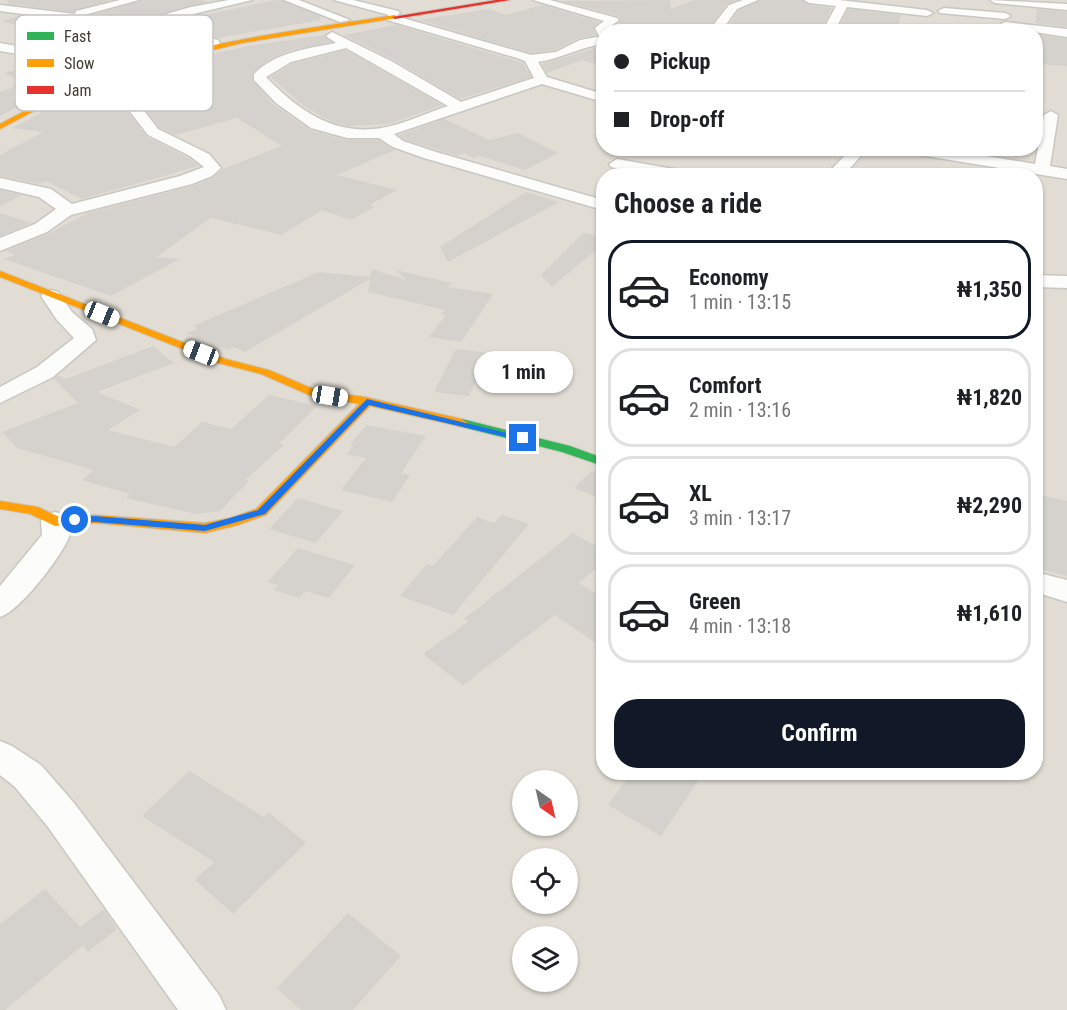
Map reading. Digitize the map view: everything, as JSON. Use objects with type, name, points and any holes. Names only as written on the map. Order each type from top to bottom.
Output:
[{"type":"main road","points":[[213,47],[476,0]]},
{"type":"main road","points":[[214,43],[344,20],[507,0]]},
{"type":"main road","points":[[0,114],[15,105]]},
{"type":"main road","points":[[0,127],[23,111]]},
{"type":"main road","points":[[0,274],[51,296],[222,361],[265,372],[313,393],[367,402],[566,449],[596,460]]},
{"type":"main road","points":[[0,505],[33,510],[55,520],[95,519],[205,528],[261,512],[367,402]]},
{"type":"street","points":[[72,15],[135,0],[145,1]]},
{"type":"street","points":[[173,15],[247,0]]},
{"type":"street","points":[[289,0],[344,20]]},
{"type":"street","points":[[339,0],[530,59],[559,55],[596,40]]},
{"type":"street","points":[[538,0],[609,18],[613,23],[611,24]]},
{"type":"street","points":[[720,24],[733,7],[753,0]]},
{"type":"street","points":[[809,0],[927,13]]},
{"type":"street","points":[[995,0],[1067,6]]},
{"type":"street","points":[[944,10],[1006,24],[1010,2]]},
{"type":"street","points":[[165,3],[191,10]]},
{"type":"street","points":[[832,24],[843,4]]},
{"type":"street","points":[[0,8],[58,15]]},
{"type":"street","points":[[0,17],[17,11]]},
{"type":"street","points":[[317,29],[349,44],[459,107]]},
{"type":"street","points":[[1043,29],[1067,33]]},
{"type":"street","points":[[349,44],[287,60],[263,70],[258,77],[281,100],[315,125],[347,133],[382,133],[542,80],[596,96]]},
{"type":"street","points":[[0,47],[15,50]]},
{"type":"street","points":[[530,59],[542,80]]},
{"type":"street","points":[[0,245],[40,228],[65,211],[186,180],[207,173],[213,168],[211,162],[203,157],[153,132],[140,111]]},
{"type":"street","points":[[1042,168],[1051,115]]},
{"type":"street","points":[[331,144],[347,133]]},
{"type":"street","points":[[382,133],[398,144],[430,155],[596,203]]},
{"type":"street","points":[[841,168],[853,156]]},
{"type":"street","points":[[958,156],[1036,168]]},
{"type":"street","points":[[617,164],[640,168]]},
{"type":"street","points":[[1043,169],[1067,174]]},
{"type":"street","points":[[0,183],[45,193],[64,205],[65,211]]},
{"type":"street","points":[[1043,281],[1067,282]]},
{"type":"street","points":[[0,396],[45,372],[85,340],[84,334],[64,316],[51,296]]},
{"type":"street","points":[[0,606],[43,556],[56,535],[55,520]]},
{"type":"street","points":[[1043,584],[1067,591]]},
{"type":"street","points":[[0,756],[28,776],[61,815],[204,1010]]},
{"type":"shaded area","points":[[0,0],[1067,0],[1067,1010],[0,1010]]},
{"type":"building","points":[[8,0],[111,0],[73,12],[7,4]]},
{"type":"building","points":[[141,0],[202,0],[208,2],[157,15],[95,14]]},
{"type":"building","points":[[282,0],[320,16],[321,20],[218,38],[213,37],[213,15],[204,15]]},
{"type":"building","points":[[670,0],[671,9],[694,0],[736,0],[727,4],[712,24],[618,24],[619,16],[561,1]]},
{"type":"building","points":[[760,0],[802,0],[809,5],[832,8],[824,24],[730,24],[738,11]]},
{"type":"building","points":[[543,5],[599,22],[593,28],[596,35],[579,38],[555,50],[531,53],[419,20],[489,9],[506,15]]},
{"type":"building","points":[[848,9],[901,15],[899,24],[841,24]]},
{"type":"building","points":[[1037,9],[1067,12],[1067,27],[1035,23]]},
{"type":"building","points":[[15,17],[15,24],[2,21]]},
{"type":"building","points":[[396,25],[523,63],[531,77],[460,99],[394,60],[344,35]]},
{"type":"building","points":[[324,35],[330,42],[291,50],[270,59],[253,72],[252,80],[274,105],[310,130],[346,140],[378,140],[395,150],[337,175],[397,190],[370,205],[375,207],[350,220],[322,210],[282,235],[211,218],[156,257],[180,259],[111,296],[4,259],[15,255],[6,251],[48,234],[88,213],[193,186],[213,178],[223,169],[282,146],[237,118],[175,135],[159,127],[147,111],[213,111],[213,54]]},
{"type":"building","points":[[1043,35],[1067,39],[1067,66],[1043,64]]},
{"type":"building","points":[[596,48],[596,64],[582,60],[547,73],[542,64]]},
{"type":"building","points":[[346,50],[442,105],[389,124],[348,126],[332,122],[305,107],[270,77],[292,64]]},
{"type":"building","points":[[15,70],[15,78],[4,73]]},
{"type":"building","points":[[15,87],[15,108],[0,116],[0,92]]},
{"type":"building","points":[[45,111],[127,111],[147,137],[189,158],[199,166],[82,199],[46,181],[40,184],[0,176],[0,155],[43,132],[12,128]]},
{"type":"building","points":[[444,119],[489,140],[518,133],[558,153],[525,170],[480,156],[473,158],[465,153],[457,156],[404,139],[399,135]]},
{"type":"building","points":[[0,190],[21,195],[0,207]]},
{"type":"building","points":[[526,192],[559,202],[448,262],[440,247]]},
{"type":"building","points":[[0,213],[31,223],[0,236]]},
{"type":"building","points":[[583,233],[596,236],[596,250],[552,287],[541,275]]},
{"type":"building","points":[[372,269],[406,280],[396,270],[452,283],[447,287],[493,294],[461,342],[429,337],[446,315],[441,315],[445,310],[368,292],[370,279],[245,352],[233,347],[229,350],[187,333],[198,329],[193,326],[319,272],[370,277]]},
{"type":"building","points":[[153,346],[174,363],[97,392],[140,410],[108,430],[174,447],[202,422],[231,429],[269,395],[317,406],[279,444],[284,445],[245,480],[249,481],[220,511],[196,514],[126,498],[130,494],[82,480],[94,470],[17,448],[2,432],[78,403],[54,379],[58,375],[66,379]]},
{"type":"building","points":[[456,349],[489,353],[469,396],[434,392]]},
{"type":"building","points":[[366,425],[426,436],[401,473],[410,475],[392,502],[341,490],[366,458],[347,454],[353,446],[350,445]]},
{"type":"building","points":[[592,471],[596,472],[596,497],[574,488]]},
{"type":"building","points":[[1043,496],[1067,501],[1067,576],[1043,570]]},
{"type":"building","points":[[298,498],[343,511],[316,543],[269,529]]},
{"type":"building","points":[[502,515],[529,524],[453,615],[400,596],[427,564],[433,566],[477,517],[494,523]]},
{"type":"building","points":[[573,533],[596,546],[596,569],[579,583],[596,594],[596,643],[555,615],[463,685],[423,654],[469,621],[464,619]]},
{"type":"building","points":[[298,548],[355,565],[329,598],[305,591],[300,598],[274,590],[279,585],[268,582]]},
{"type":"building","points":[[189,771],[264,817],[269,813],[306,843],[233,914],[195,880],[214,862],[142,816]]},
{"type":"building","points":[[626,780],[699,780],[661,836],[608,805]]},
{"type":"building","points":[[45,889],[80,927],[104,909],[117,929],[88,952],[83,945],[5,1010],[0,1010],[0,924]]},
{"type":"building","points":[[348,913],[401,956],[353,1010],[301,1010],[277,988]]},
{"type":"traffic: fast","points":[[462,423],[566,449],[596,460]]},
{"type":"traffic: slow","points":[[213,48],[395,17]]},
{"type":"traffic: slow","points":[[0,127],[29,111]]},
{"type":"traffic: slow","points":[[0,274],[222,361],[265,372],[313,393],[365,401],[462,423]]},
{"type":"traffic: slow","points":[[0,505],[33,510],[55,521],[95,519],[205,528],[233,522],[261,512],[367,402]]},
{"type":"traffic: jam","points":[[395,17],[507,0]]},
{"type":"route","points":[[75,520],[95,519],[205,528],[233,522],[261,512],[283,492],[367,402],[523,438]]}]
